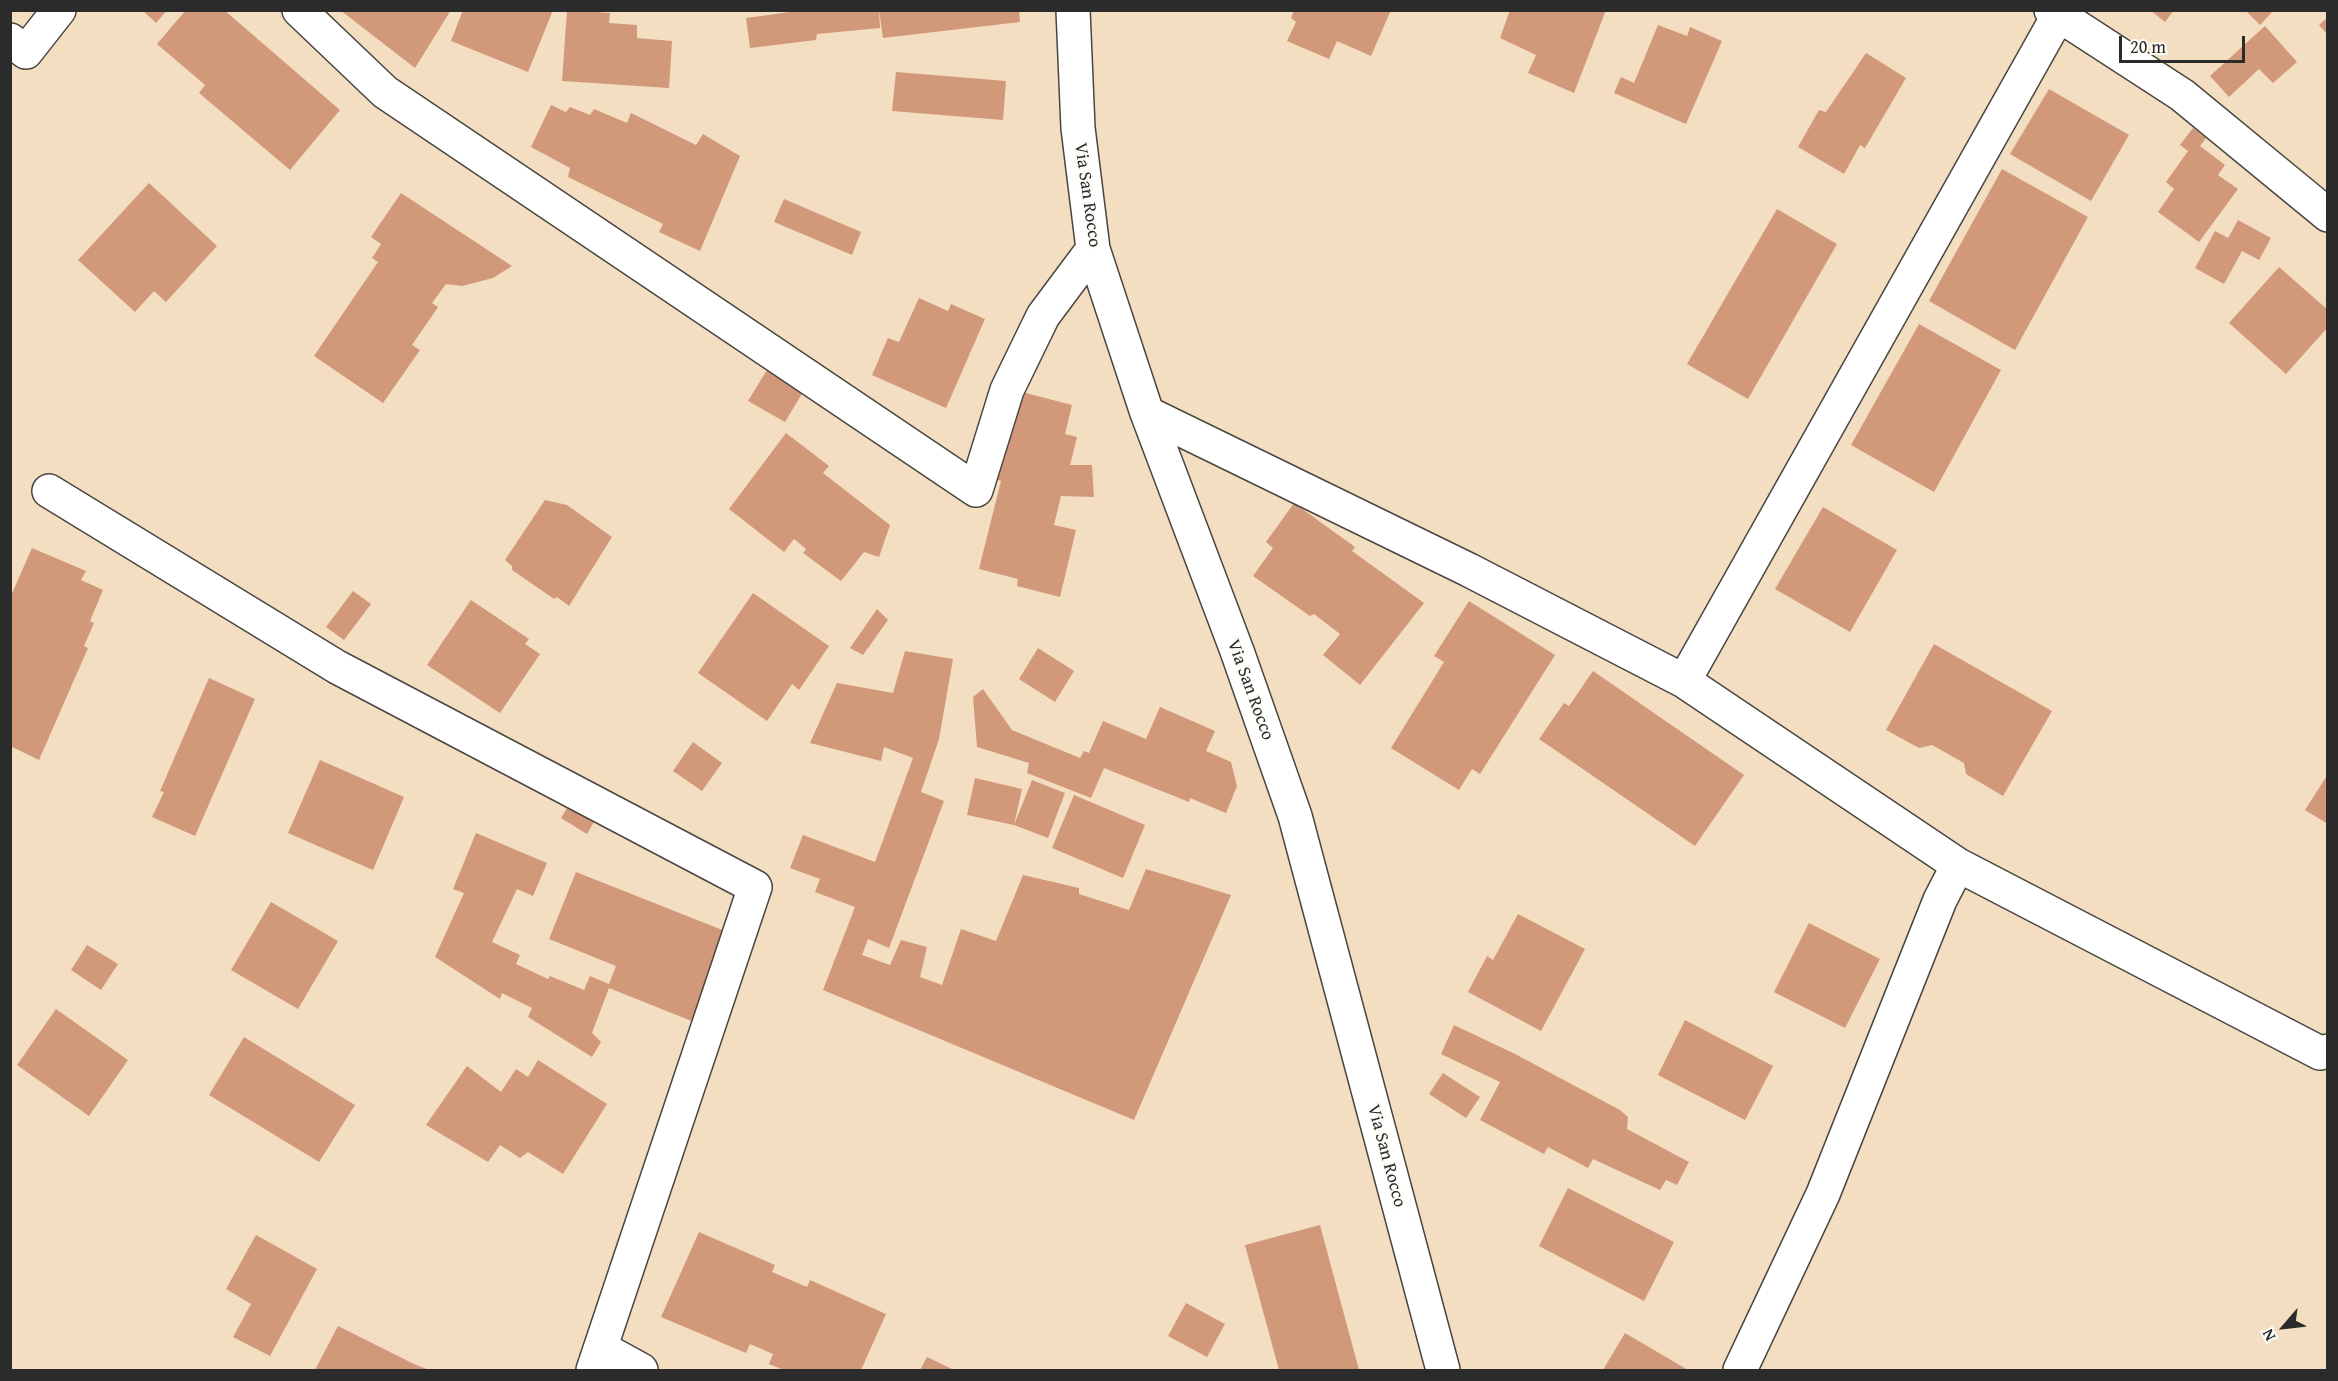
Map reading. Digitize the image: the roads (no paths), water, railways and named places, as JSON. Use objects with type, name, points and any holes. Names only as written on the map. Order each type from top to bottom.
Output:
[{"type":"street","points":[[10,40],[26,52],[59,10]]},
{"type":"street","points":[[299,10],[385,92],[976,490],[1007,390],[1043,316],[1093,249]]},
{"type":"street","name":"Via San Rocco","points":[[1073,10],[1078,128],[1093,249],[1147,413],[1237,651],[1295,816],[1443,1371]]},
{"type":"street","points":[[1684,681],[2055,13],[2182,95],[2328,215]]},
{"type":"street","points":[[1147,413],[1469,570],[1684,681],[1958,865],[2320,1053],[2328,1051]]},
{"type":"street","points":[[49,491],[337,667],[755,887],[597,1359],[641,1371]]},
{"type":"street","points":[[1740,1371],[1823,1194],[1940,900],[1958,865]]}]
